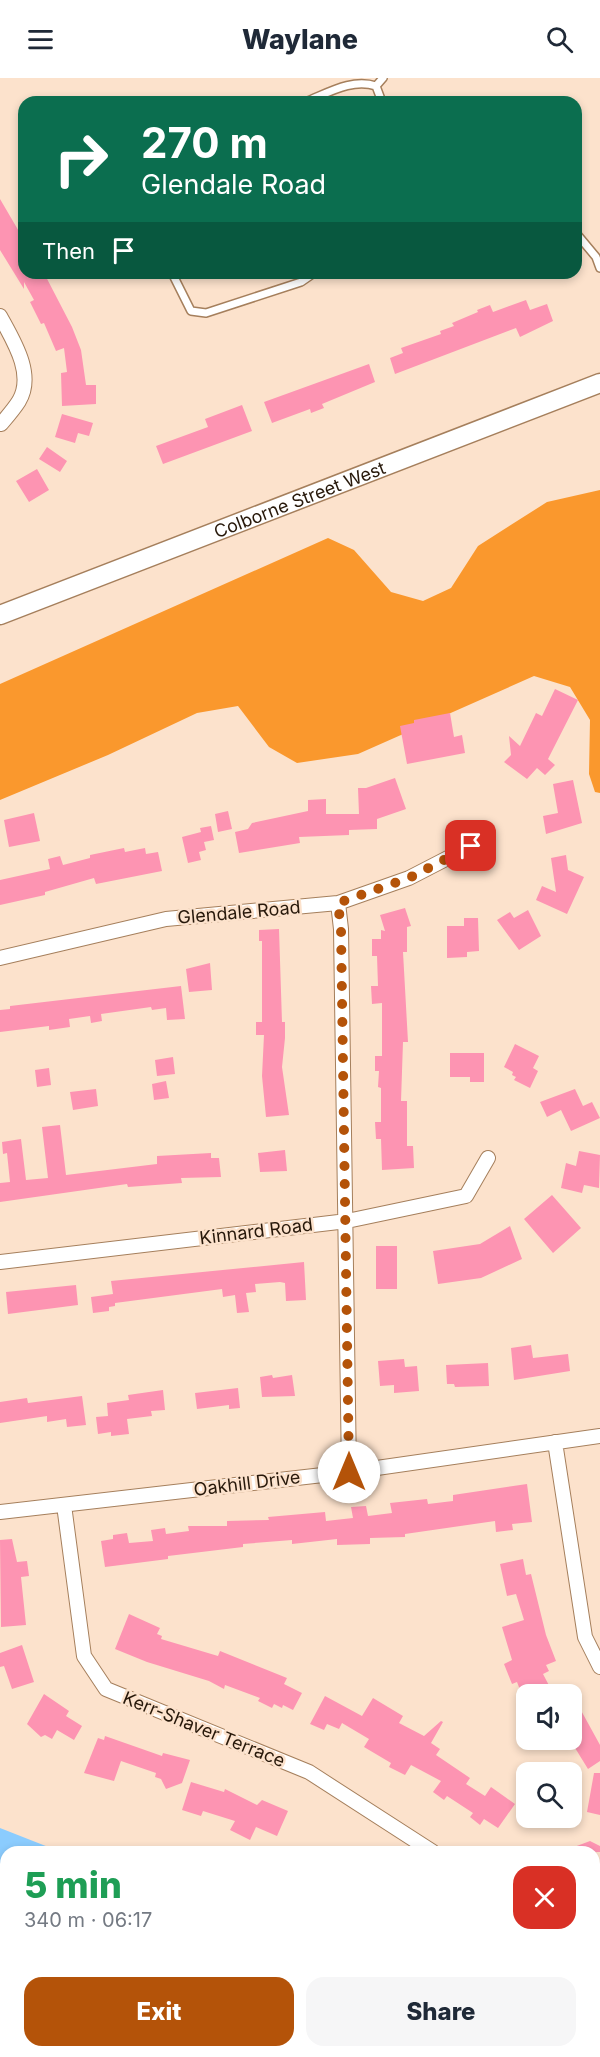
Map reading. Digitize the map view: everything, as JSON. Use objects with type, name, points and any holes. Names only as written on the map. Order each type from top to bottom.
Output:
[{"type":"main road","name":"Colborne Street West","points":[[0,615],[600,383]]},
{"type":"street","points":[[0,316],[21,356],[24,375],[20,400],[2,424]]},
{"type":"street","name":"Glendale Road","points":[[0,958],[166,919],[338,903],[409,878],[471,846]]},
{"type":"street","points":[[338,903],[341,929],[347,1221],[349,1472]]},
{"type":"street","name":"Kinnard Road","points":[[0,1262],[347,1221],[466,1196],[488,1158]]},
{"type":"street","name":"Oakhill Drive","points":[[0,1512],[349,1472],[600,1436]]},
{"type":"street","points":[[555,1442],[585,1637],[600,1667]]},
{"type":"street","name":"Kerr-Shaver Terrace","points":[[64,1504],[84,1656],[106,1689],[309,1772],[424,1846]]},
{"type":"lane","points":[[376,86],[383,78]]},
{"type":"lane","points":[[320,96],[354,82],[364,81],[376,86],[380,96]]},
{"type":"lane","points":[[582,240],[596,257],[600,268]]},
{"type":"lane","points":[[175,279],[191,311],[206,313],[305,279]]},
{"type":"shaded area","points":[[600,490],[600,793],[595,792],[589,774],[590,720],[570,687],[534,676],[358,754],[297,763],[269,747],[238,706],[197,713],[108,755],[0,800],[0,684],[328,538],[354,550],[391,592],[423,601],[451,588],[478,546],[547,502]]},
{"type":"water","points":[[0,1828],[46,1846],[0,1846]]},
{"type":"building","points":[[0,199],[18,230],[18,279],[47,279],[81,350],[86,385],[96,385],[96,404],[62,406],[61,373],[67,372],[64,348],[56,351],[44,323],[41,324],[30,302],[34,300],[24,282],[24,289],[0,250]]},
{"type":"building","points":[[526,300],[530,310],[547,304],[553,321],[520,337],[516,328],[395,374],[390,358],[403,353],[401,348],[441,334],[440,331],[454,326],[452,323],[490,305],[493,312]]},
{"type":"building","points":[[369,364],[375,382],[322,404],[324,408],[311,413],[310,409],[272,423],[264,402]]},
{"type":"building","points":[[242,405],[252,431],[163,464],[156,446],[208,427],[205,419]]},
{"type":"building","points":[[62,414],[93,423],[89,436],[78,433],[75,443],[55,437]]},
{"type":"building","points":[[47,447],[67,461],[60,472],[39,459]]},
{"type":"building","points":[[37,469],[49,490],[29,502],[16,481]]},
{"type":"building","points":[[555,689],[578,700],[548,759],[555,765],[545,775],[537,768],[527,779],[504,762],[511,755],[509,736],[520,746],[536,713],[542,716]]},
{"type":"building","points":[[450,713],[454,737],[462,735],[465,753],[407,764],[400,726],[414,723],[414,720]]},
{"type":"building","points":[[395,778],[406,809],[377,819],[377,829],[349,830],[349,835],[299,837],[300,843],[239,853],[235,832],[248,829],[252,823],[308,811],[308,800],[326,799],[326,814],[359,814],[358,788],[366,788]]},
{"type":"building","points":[[573,780],[582,823],[546,834],[543,816],[558,813],[553,784]]},
{"type":"building","points":[[228,811],[232,829],[218,832],[215,814]]},
{"type":"building","points":[[34,813],[40,841],[9,847],[4,820]]},
{"type":"building","points":[[211,826],[214,840],[204,842],[206,850],[199,852],[201,860],[188,863],[182,837],[201,832],[200,828]]},
{"type":"building","points":[[124,848],[125,852],[145,848],[146,854],[158,852],[162,871],[96,884],[94,878],[45,892],[45,895],[0,905],[0,880],[50,869],[48,859],[60,856],[63,865],[90,858],[90,855]]},
{"type":"building","points":[[566,855],[568,870],[584,877],[567,914],[536,900],[542,886],[556,892],[551,858]]},
{"type":"building","points":[[405,908],[411,926],[407,927],[407,952],[403,952],[408,1042],[403,1042],[401,1101],[407,1101],[407,1146],[413,1146],[414,1168],[382,1170],[381,1139],[376,1139],[375,1122],[381,1122],[381,1088],[378,1087],[379,1071],[375,1071],[375,1056],[382,1056],[382,1003],[372,1004],[371,986],[378,986],[377,956],[372,956],[372,939],[381,939],[381,930],[385,931],[380,915]]},
{"type":"building","points":[[528,910],[541,936],[519,950],[497,920],[510,912],[514,918]]},
{"type":"building","points":[[464,918],[478,918],[479,951],[467,952],[467,957],[447,958],[447,926],[464,926]]},
{"type":"building","points":[[279,929],[282,1022],[285,1022],[282,1067],[289,1115],[266,1117],[262,1076],[264,1035],[256,1035],[256,1022],[262,1022],[262,941],[259,941],[259,930]]},
{"type":"building","points":[[210,963],[212,990],[189,992],[186,969]]},
{"type":"building","points":[[181,986],[185,1019],[167,1020],[166,1008],[152,1010],[151,1007],[101,1014],[102,1021],[91,1023],[90,1016],[69,1019],[70,1027],[49,1030],[49,1026],[0,1032],[0,1010],[10,1009],[10,1006]]},
{"type":"building","points":[[515,1044],[539,1056],[533,1068],[538,1071],[530,1088],[514,1080],[516,1077],[512,1075],[513,1072],[504,1067]]},
{"type":"building","points":[[450,1053],[484,1053],[484,1082],[470,1082],[470,1077],[450,1077]]},
{"type":"building","points":[[173,1057],[175,1074],[157,1076],[155,1060]]},
{"type":"building","points":[[49,1068],[51,1085],[37,1087],[35,1070]]},
{"type":"building","points":[[166,1081],[169,1098],[154,1100],[152,1084]]},
{"type":"building","points":[[96,1089],[98,1106],[73,1110],[70,1092]]},
{"type":"building","points":[[575,1089],[583,1106],[592,1102],[600,1118],[571,1131],[561,1110],[547,1117],[540,1102]]},
{"type":"building","points":[[60,1125],[66,1175],[157,1164],[157,1156],[211,1153],[211,1158],[219,1158],[221,1177],[181,1178],[182,1183],[128,1187],[127,1184],[0,1202],[0,1183],[10,1182],[7,1153],[3,1154],[2,1142],[21,1139],[26,1180],[48,1178],[42,1127]]},
{"type":"building","points":[[285,1150],[287,1171],[260,1172],[258,1153]]},
{"type":"building","points":[[579,1151],[600,1155],[599,1188],[584,1185],[582,1193],[561,1188],[566,1163],[576,1166]]},
{"type":"building","points":[[552,1195],[581,1228],[553,1253],[524,1219]]},
{"type":"building","points":[[510,1226],[522,1259],[481,1278],[438,1284],[433,1251],[480,1244]]},
{"type":"building","points":[[376,1246],[397,1246],[397,1289],[376,1289]]},
{"type":"building","points":[[304,1262],[306,1300],[286,1301],[285,1283],[280,1282],[255,1284],[256,1292],[246,1293],[249,1312],[237,1313],[235,1295],[223,1297],[222,1289],[115,1303],[115,1306],[109,1307],[109,1311],[93,1313],[91,1297],[113,1294],[111,1281]]},
{"type":"building","points":[[76,1285],[78,1305],[8,1314],[6,1292]]},
{"type":"building","points":[[531,1345],[533,1358],[568,1354],[570,1371],[514,1380],[511,1348]]},
{"type":"building","points":[[404,1359],[405,1367],[417,1366],[419,1391],[394,1393],[394,1385],[380,1386],[378,1361]]},
{"type":"building","points":[[488,1363],[489,1386],[455,1387],[454,1384],[447,1384],[446,1365]]},
{"type":"building","points":[[272,1375],[273,1378],[292,1375],[295,1396],[262,1397],[260,1377]]},
{"type":"building","points":[[238,1388],[240,1408],[229,1409],[229,1405],[197,1409],[195,1393]]},
{"type":"building","points":[[163,1390],[165,1410],[151,1411],[152,1416],[127,1419],[129,1434],[111,1436],[111,1432],[98,1434],[96,1417],[108,1416],[107,1403],[129,1400],[128,1395]]},
{"type":"building","points":[[82,1396],[86,1425],[67,1427],[66,1419],[47,1422],[47,1416],[0,1423],[0,1402],[27,1398],[28,1403]]},
{"type":"building","points":[[527,1484],[532,1522],[512,1524],[513,1530],[496,1532],[495,1521],[405,1534],[405,1537],[370,1538],[370,1544],[337,1545],[337,1539],[292,1544],[292,1540],[243,1544],[243,1547],[168,1556],[168,1559],[105,1567],[101,1541],[113,1539],[113,1535],[127,1533],[129,1543],[153,1541],[151,1530],[165,1528],[166,1534],[189,1531],[188,1526],[227,1526],[227,1521],[269,1520],[268,1517],[325,1512],[326,1521],[353,1518],[351,1507],[366,1506],[368,1516],[392,1513],[390,1503],[427,1499],[428,1504],[453,1501],[453,1495]]},
{"type":"building","points":[[12,1539],[17,1562],[27,1561],[29,1576],[21,1577],[26,1625],[1,1627],[0,1540]]},
{"type":"building","points":[[523,1559],[526,1575],[531,1574],[546,1635],[556,1661],[546,1665],[549,1671],[543,1674],[548,1684],[518,1684],[517,1682],[512,1684],[504,1664],[512,1660],[502,1627],[524,1620],[516,1594],[507,1596],[500,1564]]},
{"type":"building","points":[[129,1614],[160,1628],[157,1634],[162,1636],[161,1639],[218,1656],[220,1651],[287,1678],[284,1684],[302,1693],[293,1710],[274,1704],[272,1708],[258,1701],[260,1698],[225,1685],[224,1689],[209,1681],[147,1662],[115,1649]]},
{"type":"building","points":[[22,1645],[34,1682],[12,1689],[4,1666],[0,1667],[0,1653]]},
{"type":"building","points":[[44,1694],[69,1711],[66,1716],[82,1726],[74,1740],[57,1730],[52,1739],[45,1735],[41,1737],[27,1724]]},
{"type":"building","points":[[325,1696],[362,1716],[373,1698],[403,1716],[399,1723],[424,1736],[441,1721],[443,1722],[431,1743],[440,1749],[436,1755],[470,1778],[466,1784],[485,1796],[491,1787],[515,1804],[498,1828],[484,1819],[480,1825],[470,1817],[473,1813],[447,1796],[444,1800],[433,1792],[441,1781],[411,1765],[405,1775],[389,1767],[391,1763],[364,1747],[369,1739],[342,1723],[339,1729],[327,1724],[324,1730],[310,1724]]},
{"type":"building","points":[[582,1712],[600,1745],[600,1761],[588,1769],[576,1750],[582,1750]]},
{"type":"building","points":[[105,1736],[162,1756],[163,1753],[190,1760],[182,1783],[166,1789],[161,1779],[155,1777],[156,1773],[121,1761],[114,1781],[84,1773],[98,1738],[104,1740]]},
{"type":"building","points":[[594,1773],[600,1773],[600,1815],[587,1812]]},
{"type":"building","points":[[191,1782],[224,1792],[225,1789],[257,1805],[262,1800],[288,1811],[277,1836],[256,1827],[250,1840],[230,1830],[235,1821],[203,1811],[201,1816],[182,1810]]},
{"type":"building","points":[[590,1841],[600,1846],[577,1846]]},
{"type":"route","points":[[349,1472],[347,1221],[341,929],[338,903],[409,878],[471,846]]}]
